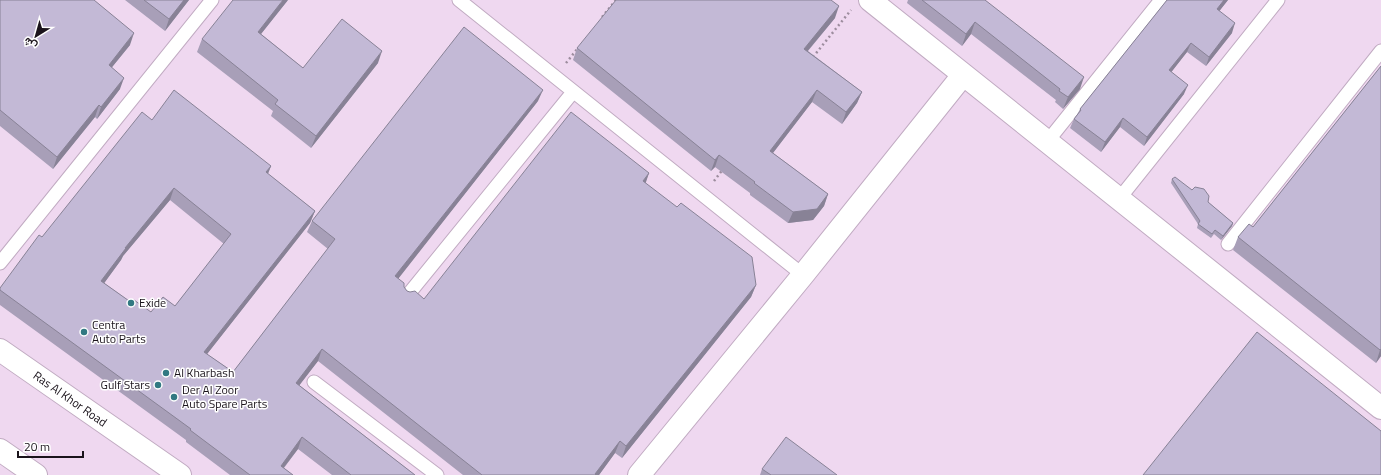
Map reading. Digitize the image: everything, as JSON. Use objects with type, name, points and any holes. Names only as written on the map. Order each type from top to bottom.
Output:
[{"type":"main road","points":[[862,3],[963,75],[1381,408]]},
{"type":"main road","points":[[639,475],[963,75]]},
{"type":"main road","name":"Ras Al Khor Road","points":[[0,350],[180,475]]},
{"type":"main road","points":[[0,450],[36,475]]},
{"type":"lane","points":[[0,263],[212,0]]},
{"type":"lane","points":[[459,0],[802,275]]},
{"type":"lane","points":[[1047,142],[1161,0]]},
{"type":"lane","points":[[1119,199],[1278,0]]},
{"type":"lane","points":[[1228,244],[1381,51]]},
{"type":"lane","points":[[407,296],[573,92]]},
{"type":"lane","points":[[314,382],[437,475]]},
{"type":"path","points":[[602,18],[616,0]]},
{"type":"path","points":[[810,61],[862,3]]},
{"type":"path","points":[[555,77],[578,47]]},
{"type":"path","points":[[702,195],[727,165]]},
{"type":"building","points":[[0,0],[94,0],[134,33],[109,65],[124,78],[101,107],[99,105],[57,157],[0,110]]},
{"type":"building","points":[[144,0],[184,0],[169,19]]},
{"type":"building","points":[[233,0],[283,0],[258,32],[303,68],[342,19],[382,51],[316,136],[275,104],[278,100],[202,39]]},
{"type":"building","points":[[616,0],[831,0],[839,6],[804,49],[862,92],[846,112],[817,90],[770,151],[828,194],[817,209],[793,212],[719,155],[715,160],[577,48]]},
{"type":"building","points":[[922,0],[985,0],[1084,77],[1068,97],[1059,91],[1060,89],[975,22],[966,34]]},
{"type":"building","points":[[1167,0],[1224,0],[1217,9],[1235,23],[1209,57],[1191,43],[1169,70],[1188,85],[1147,137],[1123,118],[1105,142],[1074,119],[1081,110],[1080,109]]},
{"type":"building","points":[[464,27],[543,90],[395,276],[404,283],[404,287],[407,291],[415,291],[424,299],[571,112],[649,173],[643,181],[677,207],[681,203],[752,257],[756,285],[626,446],[620,441],[595,474],[596,475],[482,475],[322,349],[296,383],[415,475],[351,475],[302,437],[281,466],[293,475],[250,475],[190,430],[191,429],[0,290],[39,235],[42,237],[142,112],[152,120],[174,90],[271,166],[266,172],[315,211],[204,352],[233,372],[335,239],[312,221]],"holes":[[[174,188],[231,234],[175,306],[163,297],[151,312],[134,300],[132,303],[101,281],[125,248]]]},
{"type":"building","points":[[1381,66],[1380,350],[1238,237],[1249,224],[1253,227]]},
{"type":"building","points":[[1175,177],[1192,190],[1195,187],[1204,189],[1209,196],[1208,202],[1233,223],[1223,236],[1215,230],[1212,234],[1198,224],[1200,221],[1172,179]]},
{"type":"building","points":[[1257,332],[1381,431],[1381,475],[1143,475]]},
{"type":"building","points":[[786,437],[837,475],[771,475],[762,469]]},
{"type":"place","name":"Exide","points":[[131,303]]},
{"type":"place","name":"Centra Auto Parts","points":[[84,332]]},
{"type":"place","name":"Al Kharbash","points":[[166,373]]},
{"type":"place","name":"Gulf Stars","points":[[158,385]]},
{"type":"place","name":"Der Al Zoor Auto Spare Parts","points":[[174,397]]}]
